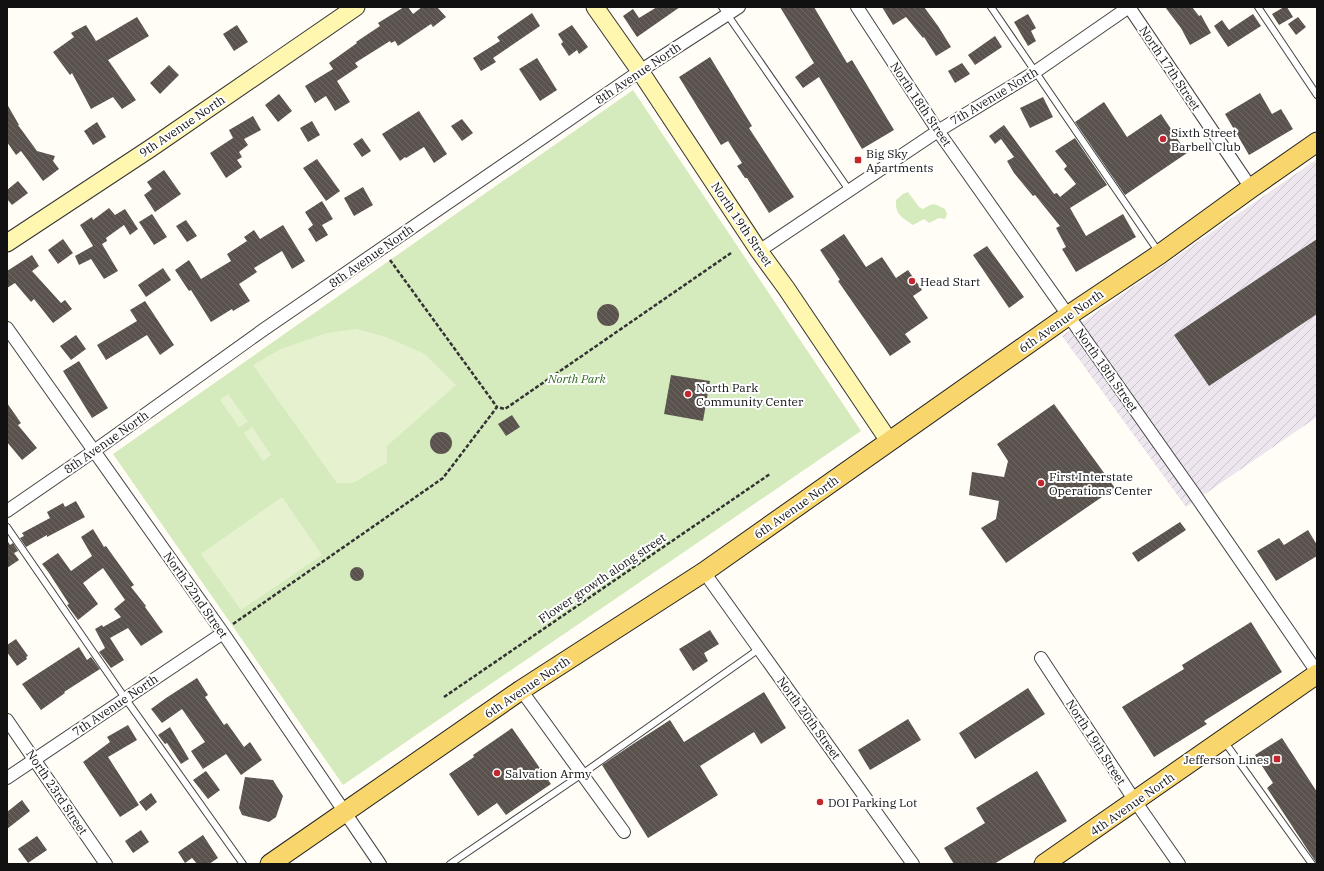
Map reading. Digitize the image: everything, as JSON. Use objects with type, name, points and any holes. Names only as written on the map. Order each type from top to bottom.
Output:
[{"type":"main road","name":"6th Avenue North","points":[[270,864],[520,690],[704,572],[1069,315],[1160,254],[1317,142]]},
{"type":"main road","name":"4th Avenue North","points":[[1044,864],[1317,673]]},
{"type":"street","name":"9th Avenue North","points":[[7,243],[151,148],[356,7]]},
{"type":"street","name":"North 19th Street","points":[[595,7],[640,71],[759,251],[786,288],[889,441]]},
{"type":"street","name":"8th Avenue North","points":[[7,511],[94,451],[263,330],[640,71],[724,11],[739,7]]},
{"type":"street","name":"North 18th Street","points":[[857,7],[938,131],[1193,492],[1317,673]]},
{"type":"street","name":"7th Avenue North","points":[[759,251],[938,131],[1035,72],[1129,7]]},
{"type":"street","name":"North 17th Street","points":[[1129,7],[1251,188]]},
{"type":"street","name":"North 22nd Street","points":[[7,328],[223,633],[380,864]]},
{"type":"street","name":"North 20th Street","points":[[704,572],[913,864]]},
{"type":"street","name":"7th Avenue North","points":[[7,778],[223,633]]},
{"type":"street","name":"North 19th Street","points":[[1041,658],[1179,864]]},
{"type":"street","points":[[520,690],[624,832]]},
{"type":"street","name":"North 23rd Street","points":[[7,720],[106,864]]},
{"type":"lane","points":[[991,7],[1160,254]]},
{"type":"lane","points":[[1258,7],[1317,95]]},
{"type":"lane","points":[[724,11],[849,190]]},
{"type":"lane","points":[[7,527],[125,698],[243,864]]},
{"type":"lane","points":[[450,864],[582,774],[759,649]]},
{"type":"lane","points":[[1223,740],[1312,864]]},
{"type":"path","points":[[390,260],[497,407],[505,409],[731,253]]},
{"type":"path","points":[[234,624],[443,478],[497,407]]},
{"type":"path","name":"Flower growth along street","points":[[444,697],[770,474]]},
{"type":"shaded area","points":[[1317,159],[1317,417],[1186,507],[1062,336]]},
{"type":"green space","name":"North Park","points":[[633,90],[861,431],[343,785],[113,454]]},
{"type":"green space","points":[[908,192],[919,207],[923,209],[934,204],[945,209],[947,214],[945,219],[939,218],[929,223],[924,219],[913,225],[906,220],[898,212],[896,200]]},
{"type":"green space","points":[[356,329],[386,337],[425,354],[456,385],[387,446],[387,463],[353,483],[337,483],[253,365],[281,349],[327,333]]},
{"type":"green space","points":[[228,394],[248,422],[239,427],[220,400]]},
{"type":"green space","points":[[252,427],[271,455],[263,461],[244,433]]},
{"type":"green space","points":[[282,497],[322,555],[241,610],[201,554]]},
{"type":"building","points":[[404,7],[408,7],[413,14],[422,7],[437,7],[446,17],[433,27],[431,24],[398,46],[395,41],[391,43],[390,41],[355,63],[358,67],[337,81],[350,102],[335,111],[326,96],[315,103],[305,86],[333,69],[329,63],[380,26],[378,23]]},
{"type":"building","points":[[657,7],[680,7],[637,37],[623,16],[633,9],[639,18]]},
{"type":"building","points":[[780,7],[814,7],[847,63],[852,60],[894,130],[862,149],[819,77],[803,88],[795,77],[814,63]]},
{"type":"building","points":[[882,7],[924,7],[951,47],[936,56],[924,37],[923,38],[906,17],[893,25]]},
{"type":"building","points":[[1165,7],[1192,7],[1199,16],[1201,15],[1211,33],[1190,45],[1181,28]]},
{"type":"building","points":[[1284,7],[1287,7],[1293,17],[1279,25],[1272,14]]},
{"type":"building","points":[[532,13],[540,26],[493,58],[496,62],[481,71],[473,58],[500,41],[497,37]]},
{"type":"building","points":[[1028,14],[1036,28],[1031,31],[1036,41],[1028,46],[1014,22]]},
{"type":"building","points":[[1253,14],[1261,26],[1228,47],[1214,26],[1222,20],[1229,30]]},
{"type":"building","points":[[137,17],[149,36],[108,60],[136,100],[122,109],[113,97],[91,109],[72,73],[70,75],[53,52],[74,37],[71,33],[86,25],[96,41]]},
{"type":"building","points":[[1298,17],[1306,27],[1296,35],[1288,24]]},
{"type":"building","points":[[237,25],[248,42],[234,51],[223,34]]},
{"type":"building","points":[[572,25],[588,47],[579,54],[577,50],[569,56],[561,44],[563,42],[558,34]]},
{"type":"building","points":[[995,36],[1002,47],[975,65],[968,55]]},
{"type":"building","points":[[710,57],[752,126],[749,128],[794,197],[769,213],[747,178],[745,178],[737,166],[742,163],[728,141],[721,145],[679,77]]},
{"type":"building","points":[[537,58],[557,90],[540,101],[519,69]]},
{"type":"building","points":[[962,63],[970,74],[955,83],[948,71]]},
{"type":"building","points":[[169,65],[179,75],[160,94],[150,83]]},
{"type":"building","points":[[1260,93],[1272,114],[1281,109],[1293,129],[1249,155],[1225,114]]},
{"type":"building","points":[[279,94],[292,111],[278,122],[265,105]]},
{"type":"building","points":[[1043,97],[1053,117],[1030,128],[1020,108]]},
{"type":"building","points":[[1104,102],[1127,137],[1161,114],[1187,153],[1125,195],[1075,122]]},
{"type":"building","points":[[7,104],[18,125],[37,151],[55,156],[53,161],[59,169],[43,181],[21,151],[16,155],[7,142]]},
{"type":"building","points":[[419,111],[447,154],[434,163],[424,147],[400,161],[382,134]]},
{"type":"building","points":[[253,116],[261,130],[244,139],[248,145],[239,152],[242,157],[237,160],[242,167],[226,178],[210,153],[233,138],[229,130]]},
{"type":"building","points":[[462,119],[473,133],[462,141],[451,126]]},
{"type":"building","points":[[312,121],[320,135],[308,142],[300,128]]},
{"type":"building","points":[[97,122],[106,137],[93,145],[84,131]]},
{"type":"building","points":[[1004,125],[1054,194],[1057,193],[1060,197],[1076,184],[1064,169],[1067,166],[1055,151],[1075,138],[1107,185],[1070,208],[1086,236],[1123,214],[1136,237],[1076,272],[1062,249],[1066,247],[1056,228],[1060,226],[1035,195],[1033,196],[1014,173],[1007,161],[1014,157],[1001,139],[995,144],[989,136]]},
{"type":"building","points":[[362,138],[371,151],[362,157],[353,144]]},
{"type":"building","points":[[317,159],[340,191],[326,201],[303,168]]},
{"type":"building","points":[[164,170],[181,194],[155,212],[144,195],[152,189],[147,182]]},
{"type":"building","points":[[18,181],[28,193],[12,205],[7,199],[7,190]]},
{"type":"building","points":[[363,187],[373,205],[354,216],[344,198]]},
{"type":"building","points":[[322,201],[333,219],[322,225],[328,235],[316,242],[308,229],[313,225],[305,212]]},
{"type":"building","points":[[109,208],[115,215],[125,209],[138,229],[130,235],[124,225],[106,238],[107,241],[102,244],[118,271],[104,279],[91,259],[79,265],[75,256],[93,246],[80,225],[92,217],[93,220]]},
{"type":"building","points":[[152,214],[167,237],[154,245],[139,222]]},
{"type":"building","points":[[186,220],[197,236],[187,242],[176,226]]},
{"type":"building","points":[[283,225],[305,261],[292,269],[282,251],[254,268],[257,272],[239,284],[250,301],[233,311],[232,309],[211,322],[191,290],[189,291],[175,270],[189,260],[201,279],[231,261],[227,254],[247,241],[244,237],[254,230],[260,239]]},
{"type":"building","points":[[844,234],[866,267],[882,257],[896,278],[908,270],[922,290],[913,296],[928,318],[905,334],[911,342],[890,356],[838,281],[840,280],[820,250]]},
{"type":"building","points":[[63,239],[73,253],[58,264],[48,250]]},
{"type":"building","points":[[1317,239],[1317,314],[1209,386],[1174,335]]},
{"type":"building","points":[[987,246],[1024,297],[1009,308],[973,255]]},
{"type":"building","points":[[32,255],[39,266],[32,271],[61,303],[65,300],[72,309],[53,323],[34,299],[31,302],[15,283],[7,288],[7,271]]},
{"type":"building","points":[[163,268],[171,280],[146,297],[138,285]]},
{"type":"building","points":[[145,301],[174,345],[160,355],[147,335],[106,360],[97,345],[137,321],[130,310]]},
{"type":"building","points":[[604,304],[612,304],[619,311],[619,319],[612,326],[604,326],[597,319],[597,311]]},
{"type":"building","points":[[76,335],[86,349],[71,360],[60,346]]},
{"type":"building","points":[[79,361],[108,408],[92,418],[63,371]]},
{"type":"building","name":"North Park Community Center","points":[[671,375],[710,381],[703,421],[664,414]]},
{"type":"building","points":[[7,403],[21,423],[18,425],[37,448],[22,460],[7,442]]},
{"type":"building","name":"First Interstate Operations Center","points":[[1054,404],[1115,488],[1006,563],[981,528],[996,519],[999,501],[969,495],[972,472],[1004,477],[1008,461],[997,444]]},
{"type":"building","points":[[512,415],[520,427],[506,436],[498,424]]},
{"type":"building","points":[[441,432],[449,435],[452,443],[449,451],[441,454],[433,451],[430,443],[433,435]]},
{"type":"building","points":[[76,501],[85,517],[26,547],[20,538],[24,536],[22,533],[50,518],[47,512],[63,503],[65,507]]},
{"type":"building","points":[[1180,522],[1186,530],[1138,562],[1132,553]]},
{"type":"building","points":[[93,529],[104,547],[106,546],[134,585],[131,587],[146,606],[145,607],[163,632],[141,646],[128,628],[110,638],[124,660],[111,668],[99,652],[105,648],[95,629],[102,625],[103,627],[121,617],[114,609],[125,600],[103,568],[83,583],[98,604],[78,620],[42,564],[58,553],[71,571],[92,556],[81,537]]},
{"type":"building","points":[[1308,530],[1317,545],[1317,556],[1276,581],[1257,551],[1279,538],[1284,545]]},
{"type":"building","points":[[7,540],[10,545],[13,543],[18,551],[14,553],[19,560],[7,568]]},
{"type":"building","points":[[354,567],[360,567],[364,571],[364,577],[360,581],[354,581],[350,577],[350,571]]},
{"type":"building","points":[[1251,622],[1282,672],[1204,721],[1207,724],[1154,757],[1122,707],[1184,669],[1182,665]]},
{"type":"building","points":[[710,630],[719,644],[704,653],[708,661],[693,671],[679,649]]},
{"type":"building","points":[[16,639],[28,656],[26,657],[27,659],[17,666],[7,652],[7,645]]},
{"type":"building","points":[[79,647],[87,660],[91,657],[100,669],[64,692],[65,693],[41,710],[22,684]]},
{"type":"building","points":[[197,678],[208,695],[205,697],[224,725],[227,723],[244,747],[250,742],[262,760],[241,775],[226,754],[203,769],[191,751],[205,742],[182,709],[162,723],[151,709]]},
{"type":"building","points":[[1028,688],[1045,714],[975,759],[959,733]]},
{"type":"building","points":[[764,692],[786,728],[761,744],[754,732],[700,766],[718,795],[648,838],[602,765],[670,720],[684,742]]},
{"type":"building","points":[[908,719],[921,740],[870,770],[858,750]]},
{"type":"building","points":[[128,725],[137,740],[108,757],[139,805],[120,817],[83,762],[110,742],[107,737]]},
{"type":"building","points":[[170,727],[189,759],[181,764],[167,743],[165,744],[158,735]]},
{"type":"building","name":"Salvation Army","points":[[512,728],[551,784],[506,815],[497,803],[478,816],[449,774]]},
{"type":"building","points":[[1282,738],[1317,792],[1317,864],[1267,788],[1273,783],[1255,755]]},
{"type":"building","points":[[206,771],[220,790],[208,799],[193,780]]},
{"type":"building","points":[[1037,771],[1067,821],[994,864],[954,864],[944,848],[985,823],[976,808]]},
{"type":"building","points":[[245,777],[273,780],[283,796],[276,817],[269,822],[242,815],[239,808]]},
{"type":"building","points":[[151,793],[157,802],[146,811],[139,802]]},
{"type":"building","points":[[22,800],[30,811],[7,829],[7,812]]},
{"type":"building","points":[[141,830],[149,842],[133,853],[125,841]]},
{"type":"building","points":[[203,835],[218,858],[209,864],[197,864],[192,858],[185,863],[178,852]]},
{"type":"building","points":[[37,836],[47,850],[28,863],[18,849]]},
{"type":"place","name":"Sixth Street Barbell Club","points":[[1163,139]]},
{"type":"place","name":"Big Sky Apartments","points":[[858,160]]},
{"type":"place","name":"Head Start","points":[[912,281]]},
{"type":"place","name":"North Park Community Center","points":[[688,394]]},
{"type":"place","name":"First Interstate Operations Center","points":[[1041,483]]},
{"type":"place","name":"Jefferson Lines","points":[[1277,759]]},
{"type":"place","name":"Salvation Army","points":[[497,773]]},
{"type":"place","name":"DOI Parking Lot","points":[[820,802]]}]
